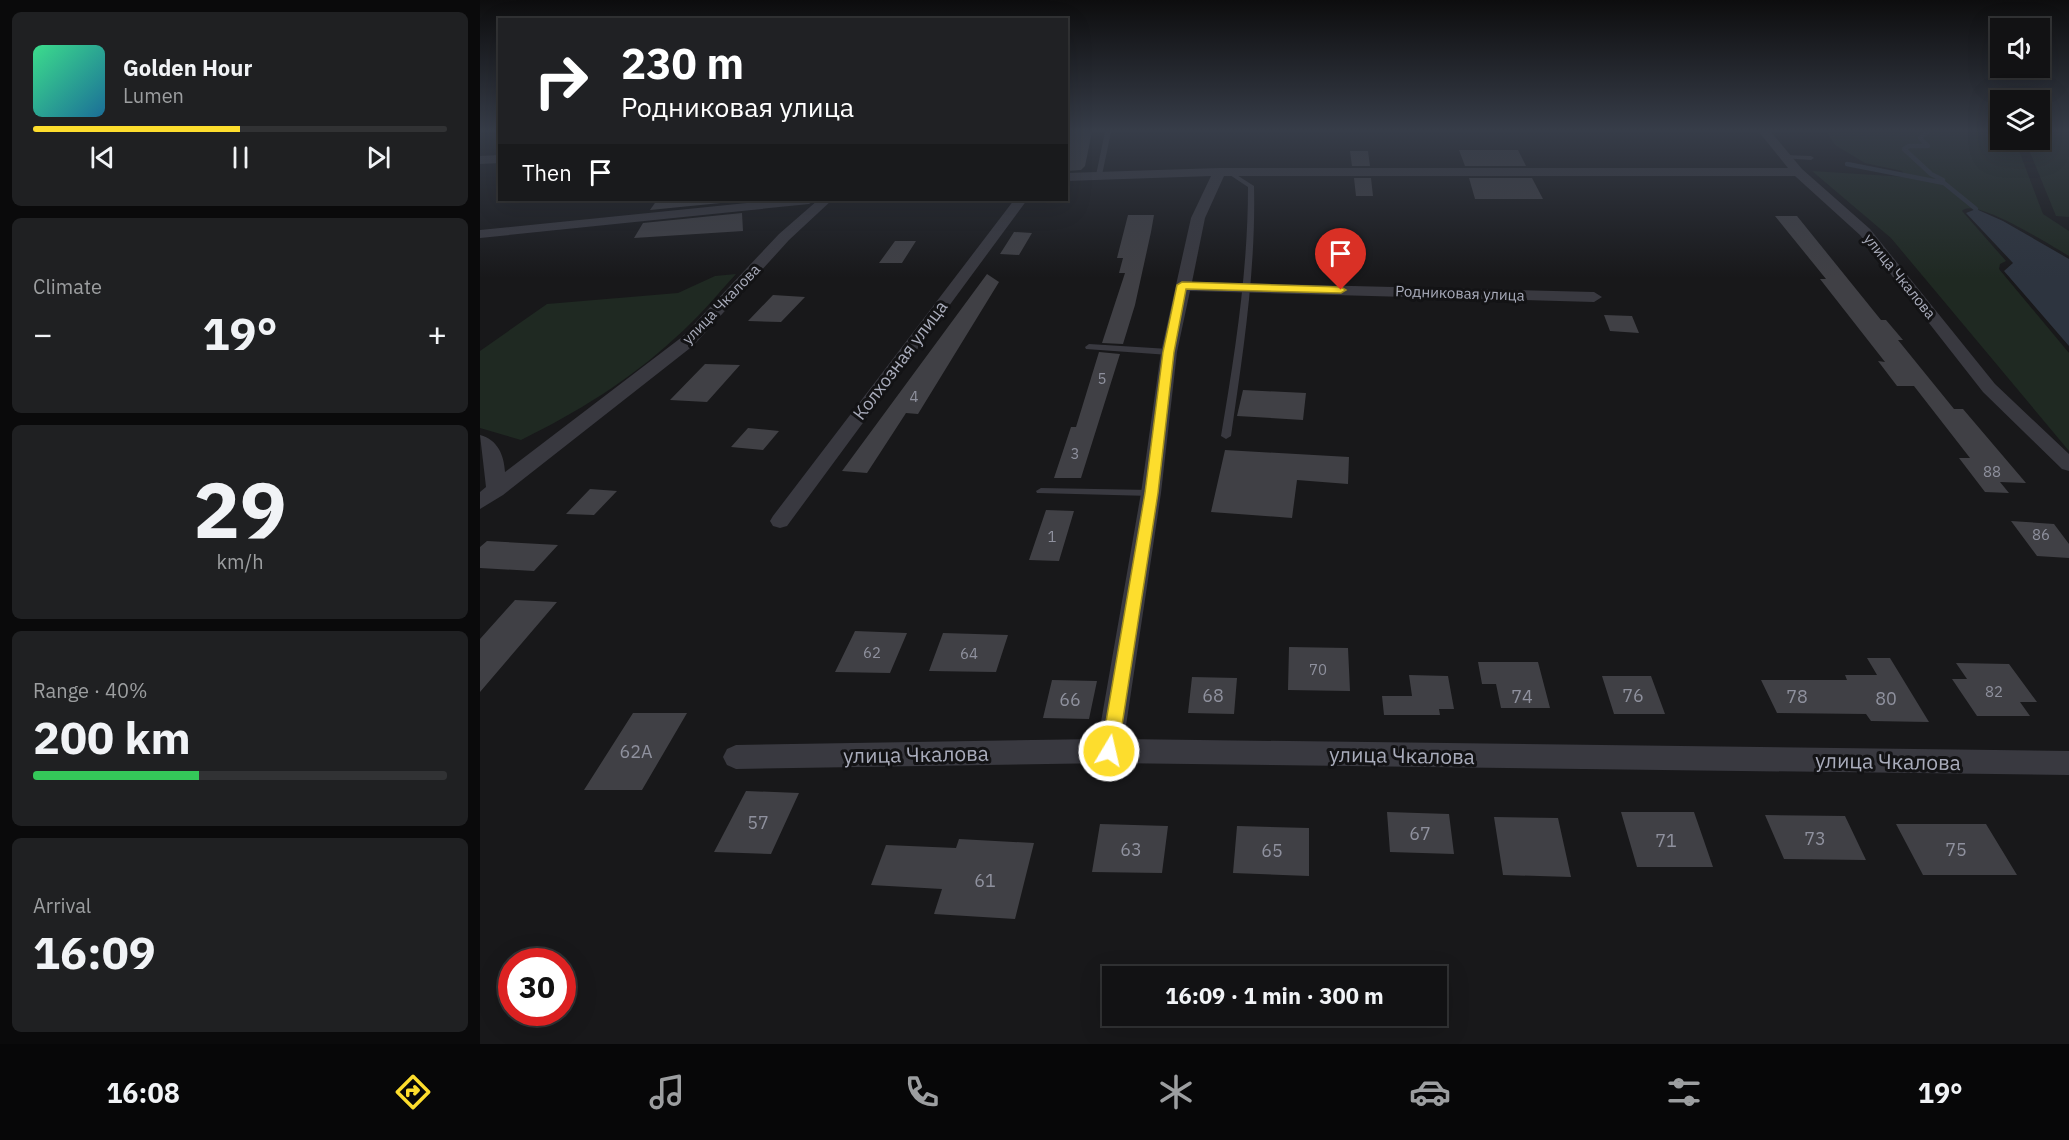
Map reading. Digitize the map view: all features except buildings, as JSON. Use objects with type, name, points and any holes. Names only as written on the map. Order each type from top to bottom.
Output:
[{"type":"street","points":[[1109,751],[1151,493],[1169,352],[1198,218],[1219,181]]},
{"type":"street","name":"улица Чкалова","points":[[1808,181],[1865,232],[1989,388],[2069,465]]},
{"type":"street","points":[[480,234],[799,201]]},
{"type":"street","name":"улица Чкалова","points":[[488,496],[688,341],[784,237],[824,201]]},
{"type":"street","name":"Колхозная улица","points":[[780,521],[1019,201]]},
{"type":"street","name":"Родниковая улица","points":[[1182,285],[1594,297]]},
{"type":"street","points":[[480,441],[487,444],[495,457],[488,496]]},
{"type":"street","name":"улица Чкалова","points":[[736,757],[1109,751],[2069,763]]},
{"type":"lane","points":[[1226,436],[1248,287],[1252,233],[1251,186],[1241,181]]},
{"type":"lane","points":[[1089,346],[1169,352]]},
{"type":"lane","points":[[1041,491],[1151,493]]},
{"type":"shaded area","points":[[1823,181],[2030,181],[2043,214],[2069,231],[2069,256],[1997,216],[1969,208],[1962,211],[2006,261],[2000,264],[1999,269],[2069,353],[2069,451],[1891,238]]},
{"type":"shaded area","points":[[2042,181],[2069,181],[2069,217],[2056,216]]},
{"type":"shaded area","points":[[1976,209],[2003,221],[2069,259],[2069,346],[2004,271],[2013,263],[1966,213]]},
{"type":"shaded area","points":[[736,274],[691,323],[658,353],[621,382],[582,407],[521,440],[480,428],[480,351],[547,304],[678,293],[715,276]]},
{"type":"waterway","points":[[1932,181],[1944,183],[1976,209]]},
{"type":"route","points":[[1109,751],[1151,493],[1169,352],[1182,285],[1341,290]]}]
